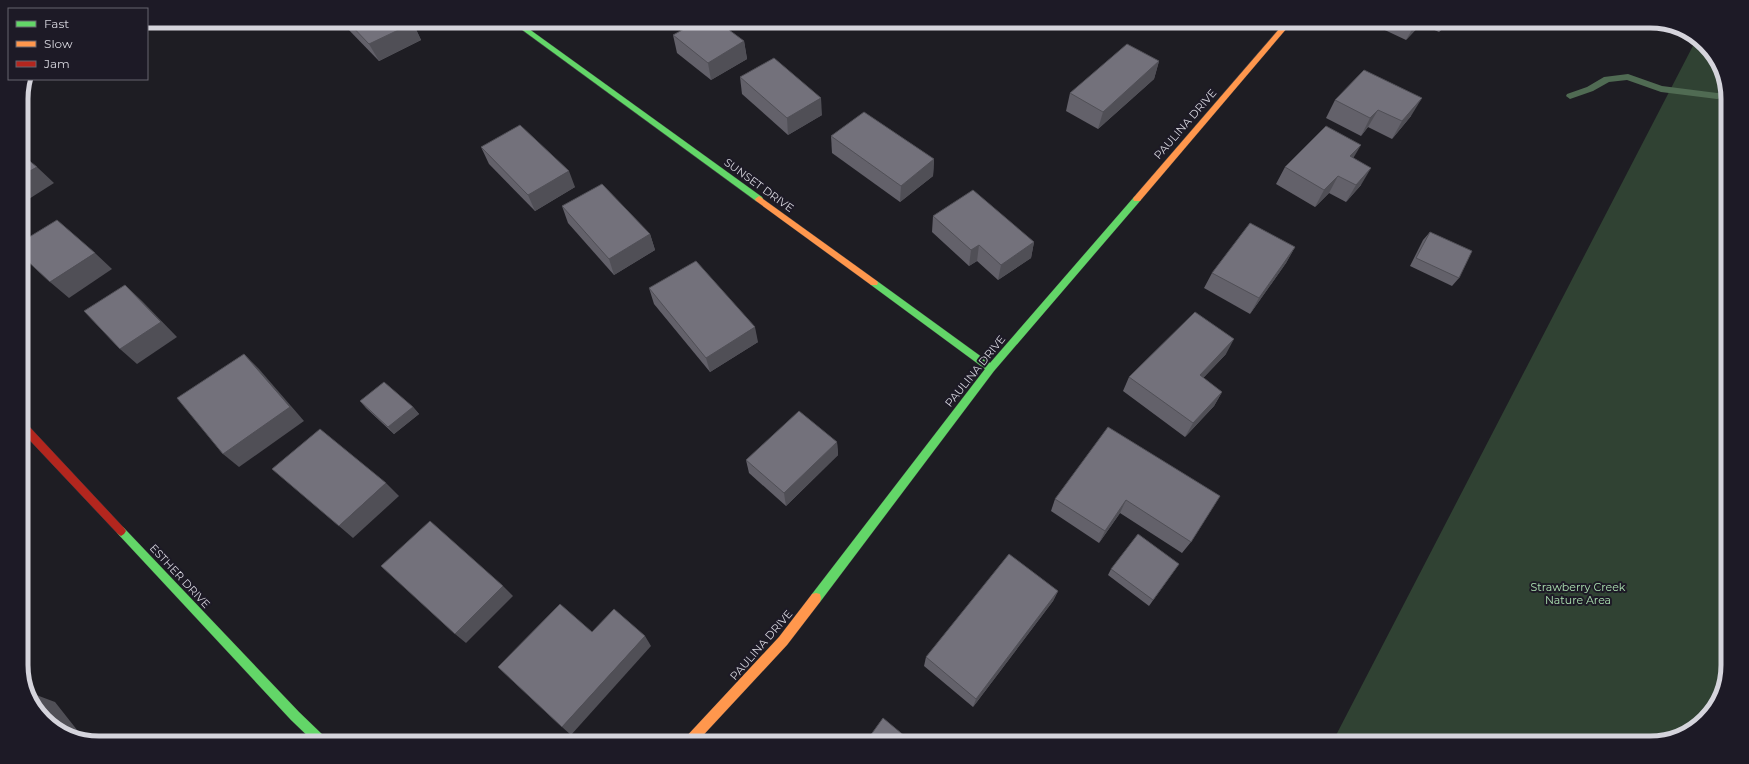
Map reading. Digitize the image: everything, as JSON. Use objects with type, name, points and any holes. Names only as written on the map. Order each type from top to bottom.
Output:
[{"type":"street","name":"SUNSET DRIVE","points":[[523,28],[991,368]]},
{"type":"street","name":"PAULINA DRIVE","points":[[695,736],[783,641],[991,368],[1284,28]]},
{"type":"street","name":"ESTHER DRIVE","points":[[28,431],[295,716],[316,736]]},
{"type":"green space","name":"Strawberry Creek Nature Area","points":[[1694,44],[1709,59],[1714,67],[1720,85],[1721,94],[1721,665],[1720,679],[1712,701],[1697,718],[1682,729],[1669,734],[1650,736],[1336,736]]},
{"type":"building","points":[[354,28],[403,28],[369,44]]},
{"type":"building","points":[[686,28],[726,28],[744,41],[708,63],[673,35]]},
{"type":"building","points":[[1127,44],[1159,61],[1103,112],[1070,93]]},
{"type":"building","points":[[774,58],[821,98],[787,118],[740,77]]},
{"type":"building","points":[[1364,70],[1422,98],[1402,121],[1378,110],[1370,118],[1335,100]]},
{"type":"building","points":[[864,112],[934,159],[901,186],[831,136]]},
{"type":"building","points":[[520,125],[569,171],[528,195],[481,147]]},
{"type":"building","points":[[1326,126],[1361,145],[1350,156],[1371,168],[1356,185],[1338,176],[1324,190],[1285,167]]},
{"type":"building","points":[[28,160],[37,167],[28,172]]},
{"type":"building","points":[[602,184],[650,234],[609,259],[562,206]]},
{"type":"building","points":[[973,190],[1034,242],[1001,265],[979,245],[971,250],[933,216]]},
{"type":"building","points":[[57,220],[95,253],[50,282],[28,262],[28,238]]},
{"type":"building","points":[[1250,223],[1295,247],[1259,298],[1212,273]]},
{"type":"building","points":[[1430,232],[1472,251],[1459,278],[1416,258]]},
{"type":"building","points":[[696,261],[755,327],[706,358],[649,288]]},
{"type":"building","points":[[125,285],[161,322],[120,349],[84,311]]},
{"type":"building","points":[[1195,312],[1234,339],[1200,375],[1222,392],[1193,423],[1129,377]]},
{"type":"building","points":[[244,354],[290,407],[223,454],[177,398]]},
{"type":"building","points":[[384,382],[413,407],[388,427],[360,401]]},
{"type":"building","points":[[799,411],[837,442],[784,493],[746,460]]},
{"type":"building","points":[[1108,427],[1220,496],[1191,542],[1126,500],[1105,531],[1055,499]]},
{"type":"building","points":[[320,429],[386,483],[339,526],[272,469]]},
{"type":"building","points":[[430,521],[503,586],[455,634],[381,566]]},
{"type":"building","points":[[1138,534],[1179,564],[1153,600],[1111,569]]},
{"type":"building","points":[[1009,554],[1058,591],[976,699],[926,657]]},
{"type":"building","points":[[560,604],[592,632],[614,609],[645,636],[562,727],[498,667]]},
{"type":"building","points":[[883,718],[905,736],[870,736]]},
{"type":"waterway","points":[[1570,96],[1590,89],[1607,79],[1628,77],[1661,89],[1721,95]]},
{"type":"traffic: fast","points":[[523,28],[759,199]]},
{"type":"traffic: fast","points":[[816,598],[991,368],[1137,199]]},
{"type":"traffic: fast","points":[[874,283],[991,368]]},
{"type":"traffic: fast","points":[[121,531],[295,716],[316,736]]},
{"type":"traffic: slow","points":[[1137,199],[1284,28]]},
{"type":"traffic: slow","points":[[759,199],[874,283]]},
{"type":"traffic: slow","points":[[695,736],[783,641],[816,598]]},
{"type":"traffic: jam","points":[[28,431],[121,531]]}]
